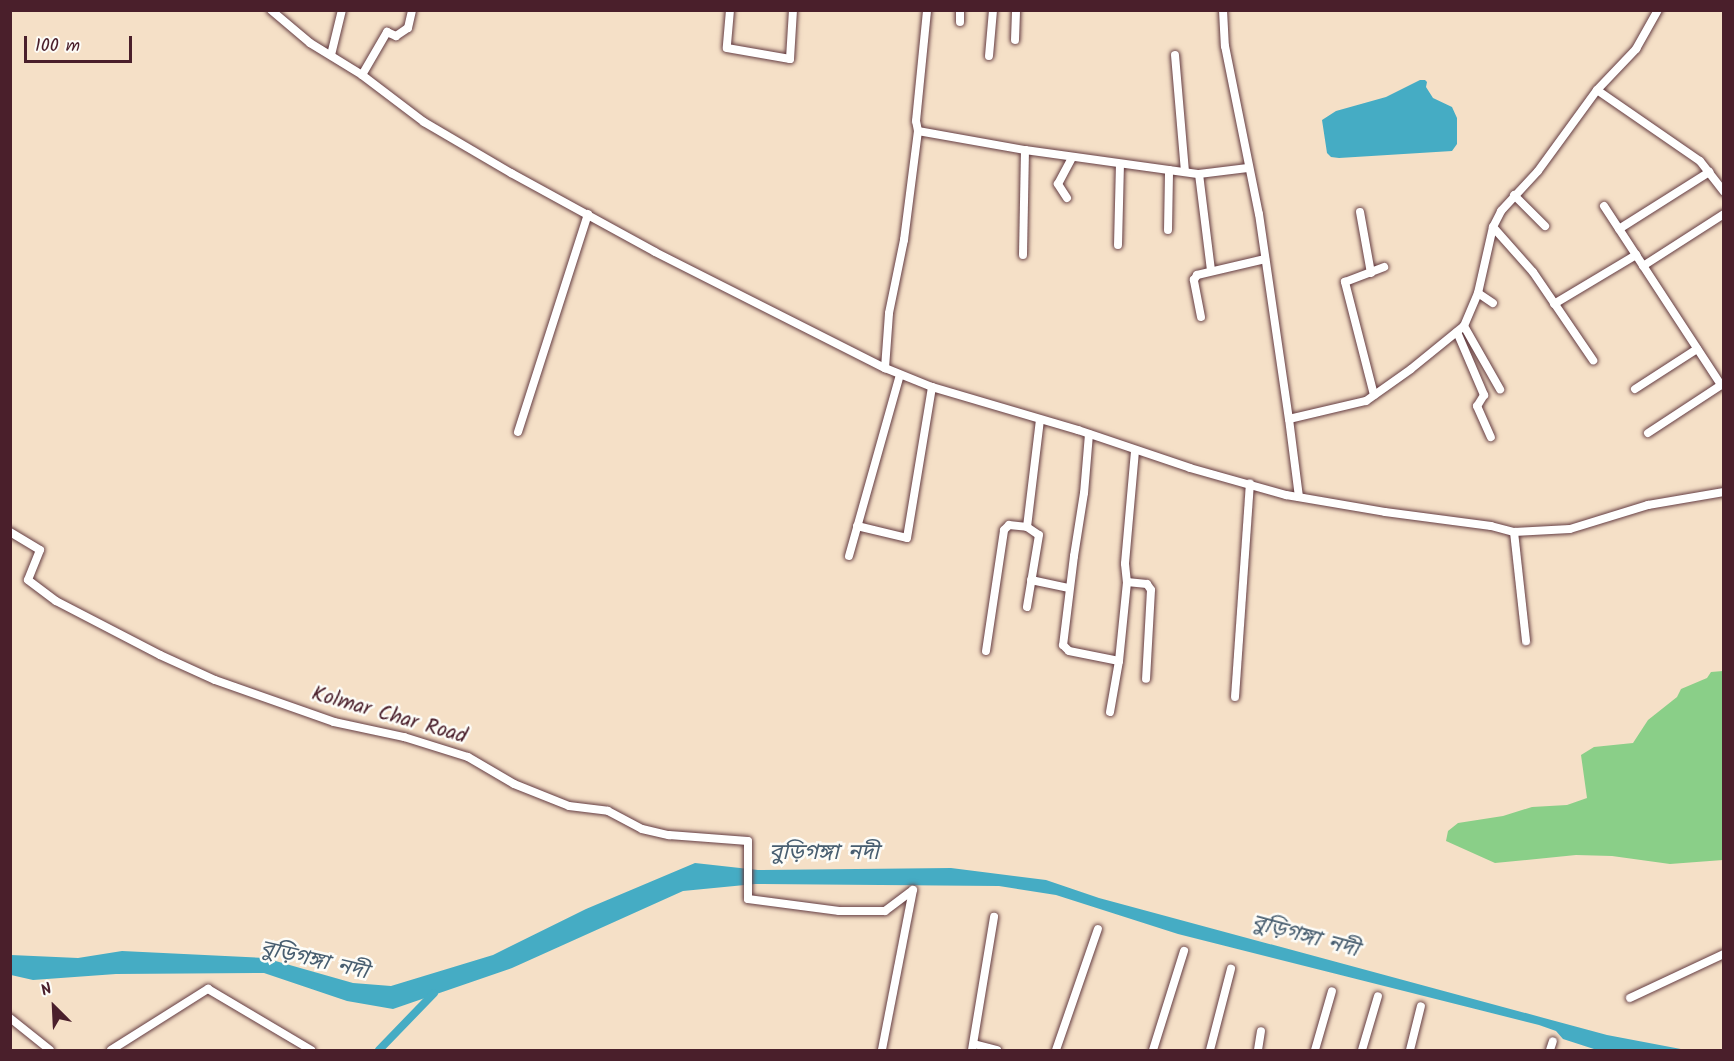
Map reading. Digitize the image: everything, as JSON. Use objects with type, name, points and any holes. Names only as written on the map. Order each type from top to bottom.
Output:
[{"type":"street","points":[[271,10],[310,43],[362,75],[433,128],[655,252],[885,368],[932,387],[1089,434],[1135,451],[1299,497],[1491,526],[1514,532],[1570,530],[1648,505],[1724,492]]},
{"type":"street","points":[[331,55],[342,10]]},
{"type":"street","points":[[362,75],[387,33],[396,36],[408,28],[412,10]]},
{"type":"street","points":[[730,10],[727,48],[790,59],[793,10]]},
{"type":"street","points":[[885,368],[889,313],[904,240],[918,131],[916,121],[927,10]]},
{"type":"street","points":[[960,10],[960,22]]},
{"type":"street","points":[[989,56],[993,10]]},
{"type":"street","points":[[1015,40],[1016,10]]},
{"type":"street","points":[[1223,10],[1225,46],[1259,214],[1299,497]]},
{"type":"street","points":[[1289,419],[1366,401],[1412,369],[1464,326],[1478,293],[1493,227],[1514,195],[1538,171],[1597,90],[1636,50],[1658,10]]},
{"type":"street","points":[[1174,55],[1185,172]]},
{"type":"street","points":[[1597,90],[1657,134],[1692,155],[1724,192]]},
{"type":"street","points":[[918,131],[1072,158],[1199,174],[1248,168]]},
{"type":"street","points":[[1023,255],[1025,150]]},
{"type":"street","points":[[1068,198],[1058,184],[1072,158]]},
{"type":"street","points":[[1118,245],[1120,164]]},
{"type":"street","points":[[1168,230],[1169,170]]},
{"type":"street","points":[[1619,229],[1709,172]]},
{"type":"street","points":[[1199,174],[1211,270]]},
{"type":"street","points":[[1514,195],[1545,226]]},
{"type":"street","points":[[1604,206],[1722,384],[1648,433]]},
{"type":"street","points":[[1360,212],[1371,273]]},
{"type":"street","points":[[518,432],[588,214]]},
{"type":"street","points":[[1643,266],[1724,214]]},
{"type":"street","points":[[1493,227],[1533,272],[1593,360]]},
{"type":"street","points":[[1554,304],[1636,255]]},
{"type":"street","points":[[1201,317],[1195,278],[1211,270],[1265,259]]},
{"type":"street","points":[[1374,395],[1344,282],[1384,267]]},
{"type":"street","points":[[1478,293],[1493,303]]},
{"type":"street","points":[[1464,326],[1500,389]]},
{"type":"street","points":[[1457,332],[1484,395],[1477,406],[1491,437]]},
{"type":"street","points":[[1635,389],[1697,349]]},
{"type":"street","points":[[849,556],[900,375]]},
{"type":"street","points":[[857,526],[907,538],[932,387]]},
{"type":"street","points":[[1027,527],[1041,420]]},
{"type":"street","points":[[1089,434],[1084,493],[1069,588],[1064,648],[1119,661]]},
{"type":"street","points":[[1110,712],[1119,661],[1127,582],[1125,564],[1135,451]]},
{"type":"street","points":[[1235,697],[1250,484]]},
{"type":"street","points":[[986,651],[1004,530],[1009,525],[1027,527],[1039,535],[1027,607]]},
{"type":"street","name":"Kolmar Char Road","points":[[10,532],[40,550],[28,580],[56,601],[206,675],[334,722],[404,737],[468,757],[514,784],[569,806],[608,811],[642,829],[669,835],[748,841],[748,899],[839,911],[885,911],[913,890],[882,1050]]},
{"type":"street","points":[[1514,532],[1526,641]]},
{"type":"street","points":[[1030,580],[1069,588]]},
{"type":"street","points":[[1127,582],[1147,584],[1151,590],[1146,679]]},
{"type":"street","points":[[994,917],[973,1047],[997,1050]]},
{"type":"street","points":[[1056,1050],[1098,929]]},
{"type":"street","points":[[1153,1050],[1184,951]]},
{"type":"street","points":[[1630,998],[1724,954]]},
{"type":"street","points":[[1210,1050],[1231,969]]},
{"type":"street","points":[[111,1050],[208,988],[310,1050]]},
{"type":"street","points":[[1315,1050],[1332,991]]},
{"type":"street","points":[[1362,1050],[1378,996]]},
{"type":"street","points":[[1410,1050],[1421,1006]]},
{"type":"street","points":[[10,1018],[50,1050]]},
{"type":"street","points":[[1258,1050],[1261,1031]]},
{"type":"green space","points":[[1723,671],[1723,860],[1670,864],[1612,856],[1576,855],[1495,863],[1446,841],[1448,831],[1458,823],[1503,816],[1532,807],[1567,805],[1587,798],[1581,755],[1594,747],[1633,743],[1648,720],[1677,697],[1681,689],[1707,678],[1711,672]]},
{"type":"water","points":[[1420,80],[1427,82],[1426,87],[1433,98],[1452,107],[1457,118],[1457,144],[1452,151],[1339,158],[1331,157],[1327,153],[1322,120],[1336,111],[1386,97]]},
{"type":"water","points":[[695,863],[758,870],[951,868],[1046,880],[1099,898],[1607,1035],[1686,1050],[1597,1050],[1563,1039],[1556,1031],[1539,1025],[1178,934],[1056,895],[999,886],[755,884],[683,891],[512,968],[393,1009],[347,1001],[264,973],[116,974],[33,980],[11,975],[11,955],[78,958],[122,951],[265,958],[353,983],[391,986],[493,955],[586,909]]},
{"type":"waterway","points":[[379,1050],[434,993]]},
{"type":"water label","name":"বুড়িগঙ্গা নদী","points":[[824,854]]},
{"type":"water label","name":"বুড়িগঙ্গা নদী","points":[[1305,937]]},
{"type":"water label","name":"বুড়িগঙ্গা নদী","points":[[314,961]]}]
